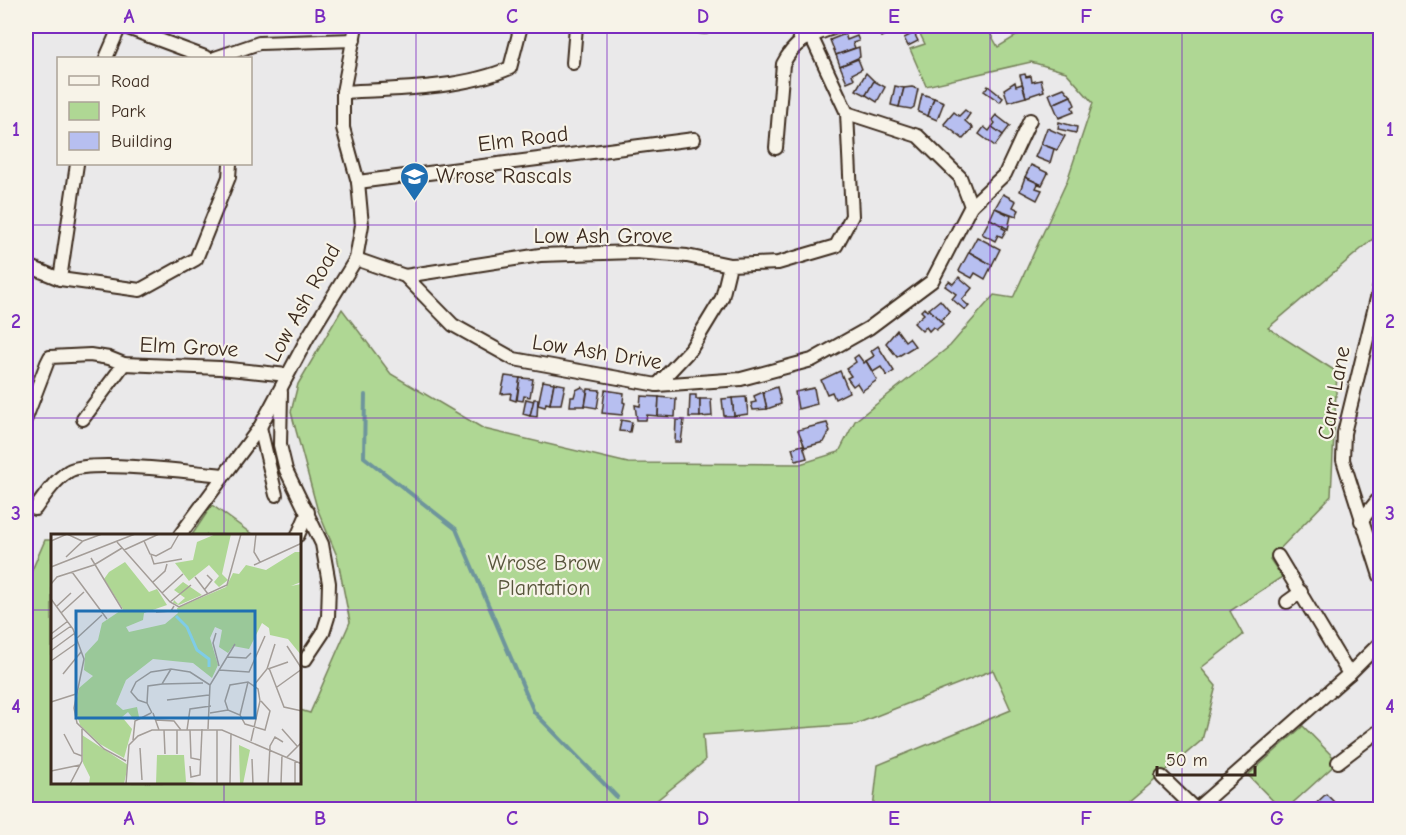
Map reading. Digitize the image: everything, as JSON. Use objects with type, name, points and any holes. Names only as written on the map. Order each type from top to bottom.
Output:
[{"type":"street","points":[[106,57],[121,26],[205,57]]},
{"type":"street","name":"Low Ash Road","points":[[181,534],[222,475],[260,427],[281,391],[287,375],[356,259],[362,225],[358,182],[343,128],[343,92],[356,26]]},
{"type":"street","points":[[343,92],[415,88],[495,75],[510,68],[522,26]]},
{"type":"street","points":[[573,63],[576,26]]},
{"type":"street","points":[[795,26],[806,38],[847,113],[918,136],[960,177],[971,206]]},
{"type":"street","points":[[776,148],[783,64],[789,52],[806,38],[838,26]]},
{"type":"street","points":[[218,57],[259,43],[354,40]]},
{"type":"street","name":"Low Ash Grove","points":[[405,276],[540,255],[635,252],[687,256],[730,265],[778,263],[836,246],[852,216],[847,113]]},
{"type":"street","name":"Low Ash Drive","points":[[356,259],[405,276],[453,325],[514,359],[657,386],[741,379],[812,360],[869,328],[932,281],[971,206],[1005,174],[1030,120]]},
{"type":"street","name":"Elm Road","points":[[358,182],[694,139]]},
{"type":"street","points":[[60,279],[77,165]]},
{"type":"street","points":[[26,265],[60,279],[140,290],[196,259],[229,177],[230,165]]},
{"type":"street","points":[[657,386],[691,349],[722,298],[730,265]]},
{"type":"street","name":"Carr Lane","points":[[1380,286],[1344,433],[1343,460],[1380,576]]},
{"type":"street","name":"Elm Grove","points":[[26,418],[50,357],[90,355],[109,358],[124,364],[220,368],[287,375]]},
{"type":"street","name":"Elm Grove","points":[[83,419],[124,364]]},
{"type":"street","points":[[281,391],[280,445],[286,470],[322,544],[329,583],[328,617],[323,633],[305,660]]},
{"type":"street","points":[[260,427],[276,495]]},
{"type":"street","points":[[35,509],[56,482],[72,470],[127,466],[222,475]]},
{"type":"street","points":[[1361,521],[1380,497]]},
{"type":"street","points":[[298,534],[308,512]]},
{"type":"street","points":[[1278,556],[1349,674]]},
{"type":"street","points":[[1287,602],[1301,592]]},
{"type":"street","points":[[1162,777],[1196,809],[1349,674],[1380,643]]},
{"type":"street","points":[[1338,762],[1380,730]]},
{"type":"green space","name":"Wrose Brow Plantation","points":[[916,26],[986,26],[998,47],[1026,30],[1023,26],[1380,26],[1380,233],[1268,328],[1337,372],[1331,496],[1270,559],[1282,577],[1230,611],[1243,635],[1201,668],[1216,686],[1202,740],[1121,809],[1113,809],[1107,801],[1094,810],[873,809],[878,765],[1011,710],[993,670],[856,724],[703,735],[705,761],[646,809],[26,810],[26,584],[45,540],[51,540],[51,784],[302,784],[302,711],[310,713],[350,622],[337,556],[317,508],[291,412],[298,384],[342,309],[391,374],[484,429],[628,463],[800,464],[839,452],[855,421],[950,346],[994,295],[1013,298],[1067,181],[1093,103],[1066,72],[1031,62],[926,86],[910,49],[925,44]]},
{"type":"green space","points":[[212,505],[252,534],[193,534]]},
{"type":"green space","points":[[1303,726],[1338,762],[1286,809],[1281,809],[1248,775]]},
{"type":"building","points":[[875,26],[898,26],[899,28],[881,37]]},
{"type":"building","points":[[914,33],[918,41],[908,46],[904,38]]},
{"type":"building","points":[[845,34],[847,40],[857,36],[859,41],[853,43],[855,48],[836,55],[830,40]]},
{"type":"building","points":[[859,47],[860,57],[840,66],[836,55]]},
{"type":"building","points":[[858,59],[862,69],[852,74],[854,79],[847,82],[840,66]]},
{"type":"building","points":[[866,73],[874,81],[866,95],[856,90]]},
{"type":"building","points":[[1025,74],[1026,77],[1031,76],[1032,82],[1041,80],[1044,91],[1026,97],[1020,75]]},
{"type":"building","points":[[874,81],[885,87],[877,102],[866,95]]},
{"type":"building","points":[[1015,82],[1016,86],[1022,84],[1026,97],[1008,102],[1004,89]]},
{"type":"building","points":[[895,86],[904,88],[899,107],[891,105]]},
{"type":"building","points":[[988,86],[1003,98],[1000,102],[984,91]]},
{"type":"building","points":[[904,88],[918,89],[914,107],[911,109],[899,107]]},
{"type":"building","points":[[1064,88],[1071,96],[1053,104],[1049,94]]},
{"type":"building","points":[[922,94],[934,98],[928,116],[918,112]]},
{"type":"building","points":[[1071,96],[1075,105],[1072,107],[1074,112],[1059,118],[1053,104]]},
{"type":"building","points":[[934,98],[944,102],[937,120],[928,116]]},
{"type":"building","points":[[965,110],[970,114],[965,121],[973,128],[963,139],[944,124],[954,112],[959,116]]},
{"type":"building","points":[[996,115],[1010,126],[1003,135],[992,127],[995,123],[992,120]]},
{"type":"building","points":[[1059,122],[1077,127],[1076,133],[1058,129]]},
{"type":"building","points":[[984,127],[989,131],[992,127],[1003,135],[995,146],[979,134]]},
{"type":"building","points":[[1047,128],[1065,136],[1057,150],[1041,144]]},
{"type":"building","points":[[1041,144],[1054,149],[1050,163],[1035,157]]},
{"type":"building","points":[[1031,165],[1048,173],[1042,185],[1025,177]]},
{"type":"building","points":[[1025,177],[1042,185],[1038,184],[1036,188],[1042,190],[1037,200],[1020,191]]},
{"type":"building","points":[[1003,194],[1016,201],[1013,207],[1019,210],[1016,216],[995,208]]},
{"type":"building","points":[[995,208],[1011,216],[1008,229],[990,219]]},
{"type":"building","points":[[990,219],[1006,230],[1002,237],[998,235],[995,241],[982,234]]},
{"type":"building","points":[[977,237],[1000,249],[992,265],[969,252]]},
{"type":"building","points":[[969,252],[992,265],[985,279],[975,273],[972,278],[959,271]]},
{"type":"building","points":[[959,277],[972,288],[962,300],[969,306],[965,310],[952,299],[956,294],[945,286],[949,281],[953,284]]},
{"type":"building","points":[[940,300],[950,312],[940,321],[929,309]]},
{"type":"building","points":[[924,308],[927,311],[929,309],[943,324],[936,330],[933,327],[929,331],[926,327],[922,331],[914,323],[924,314],[921,311]]},
{"type":"building","points":[[897,330],[905,341],[909,338],[915,346],[897,357],[886,343]]},
{"type":"building","points":[[878,346],[894,371],[887,376],[881,367],[873,372],[866,361],[874,356],[871,351]]},
{"type":"building","points":[[858,355],[864,363],[866,361],[877,380],[862,391],[857,383],[853,386],[847,378],[851,376],[846,369],[856,362],[854,358]]},
{"type":"building","points":[[840,371],[849,392],[835,399],[832,392],[827,394],[821,380]]},
{"type":"building","points":[[505,376],[520,378],[516,401],[510,399],[511,393],[501,394]]},
{"type":"building","points":[[520,378],[533,379],[530,397],[524,396],[523,401],[517,400]]},
{"type":"building","points":[[543,381],[554,383],[550,404],[546,403],[545,407],[538,405]]},
{"type":"building","points":[[554,383],[565,385],[561,404],[550,404]]},
{"type":"building","points":[[582,387],[587,392],[585,406],[570,406],[571,397],[574,397],[576,390]]},
{"type":"building","points":[[777,387],[781,404],[767,409],[763,392]]},
{"type":"building","points":[[814,388],[817,404],[798,409],[795,392]]},
{"type":"building","points":[[588,389],[600,390],[597,408],[585,406]]},
{"type":"building","points":[[605,390],[624,393],[623,402],[625,403],[622,415],[602,413]]},
{"type":"building","points":[[763,392],[767,409],[753,410],[751,403],[756,402],[754,396]]},
{"type":"building","points":[[690,395],[696,395],[696,399],[700,399],[700,417],[689,417]]},
{"type":"building","points":[[641,396],[659,397],[658,416],[647,415],[646,420],[637,420],[635,405],[640,406]]},
{"type":"building","points":[[659,397],[676,399],[675,417],[658,416]]},
{"type":"building","points":[[746,397],[748,414],[734,416],[732,398]]},
{"type":"building","points":[[732,398],[734,416],[724,416],[722,399]]},
{"type":"building","points":[[526,399],[534,401],[530,416],[523,414]]},
{"type":"building","points":[[534,399],[538,399],[537,417],[530,416]]},
{"type":"building","points":[[700,399],[711,399],[712,416],[700,417]]},
{"type":"building","points":[[621,420],[632,422],[630,432],[619,431]]},
{"type":"building","points":[[676,420],[684,420],[681,442],[675,442]]},
{"type":"building","points":[[827,423],[830,431],[824,442],[805,447],[798,430]]},
{"type":"building","points":[[803,445],[807,458],[796,461],[792,448]]},
{"type":"building","points":[[1326,794],[1342,810],[1309,810]]},
{"type":"waterway","points":[[365,395],[364,457],[456,529],[534,712],[617,797]]},
{"type":"place","name":"Wrose Rascals","points":[[415,202]]}]
